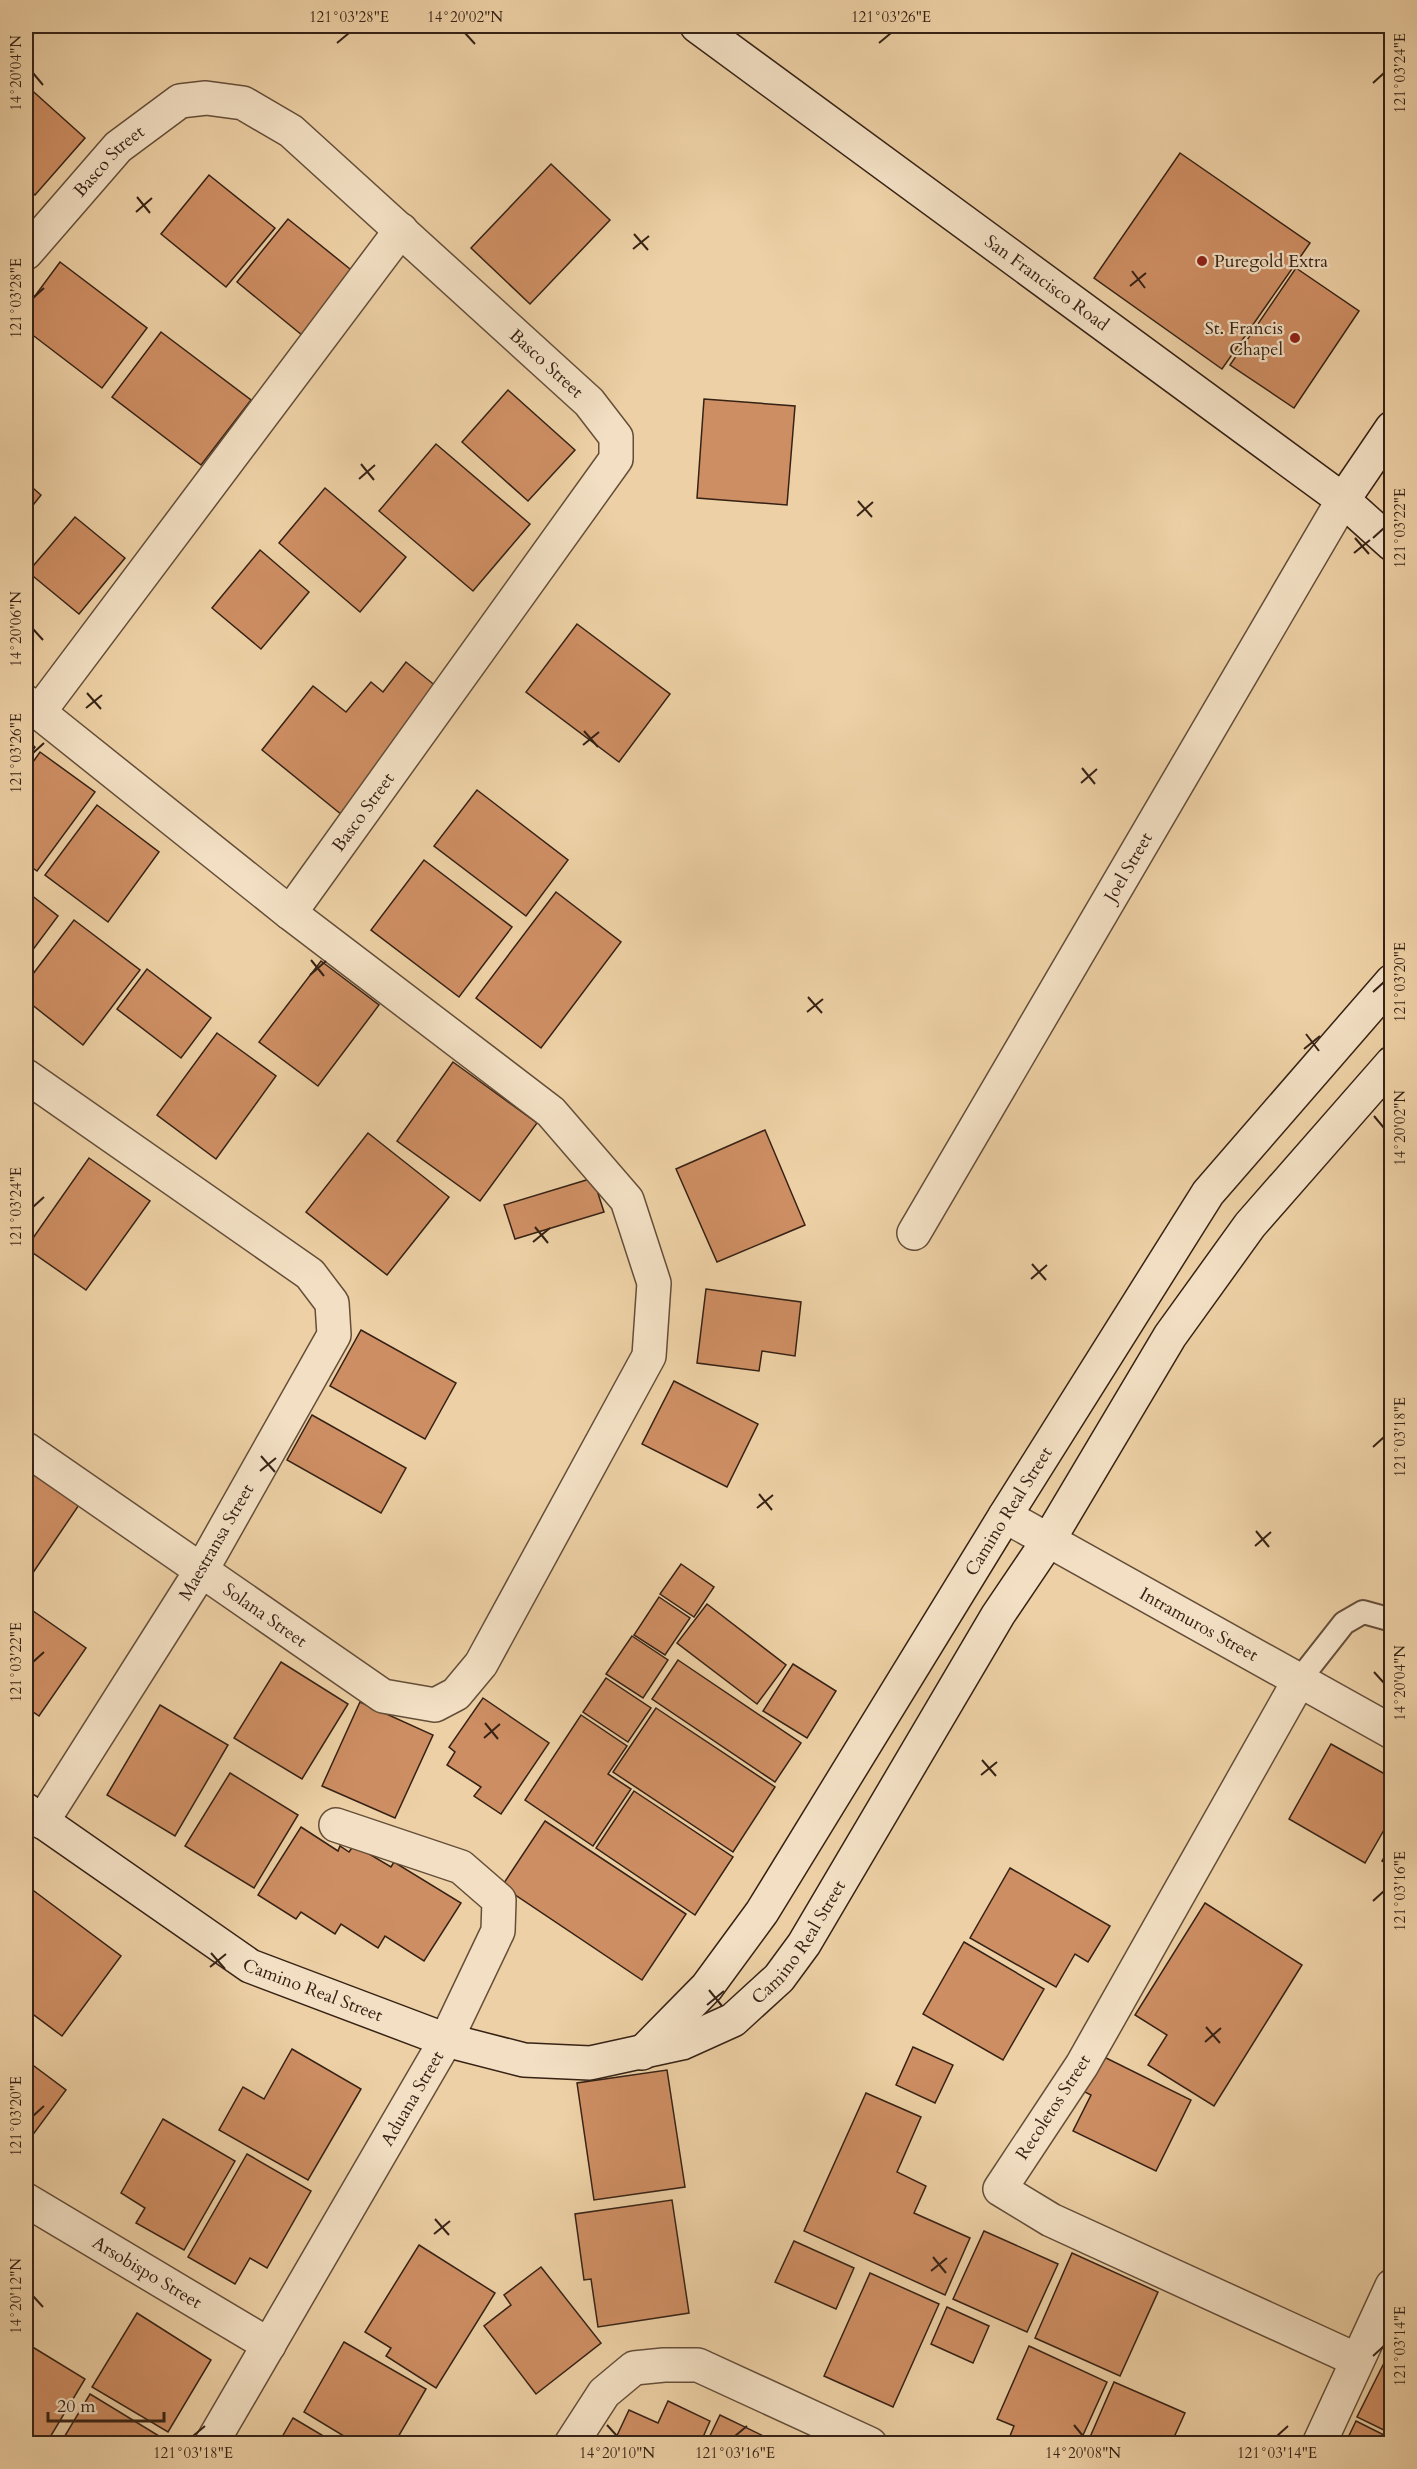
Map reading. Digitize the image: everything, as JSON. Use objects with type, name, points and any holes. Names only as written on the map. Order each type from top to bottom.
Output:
[{"type":"street","name":"San Francisco Road","points":[[697,26],[1343,500],[1392,544]]},
{"type":"street","name":"Basco Street","points":[[26,254],[118,147],[180,101],[206,98],[243,104],[291,131],[588,402],[616,437],[616,459],[290,913]]},
{"type":"street","points":[[290,913],[32,707],[401,230]]},
{"type":"street","name":"Joel Street","points":[[914,1233],[1343,500],[1392,428]]},
{"type":"street","name":"Solana Street","points":[[26,1449],[382,1696],[435,1705],[456,1694],[481,1664],[649,1356],[654,1283],[627,1200],[551,1112],[290,913]]},
{"type":"street","name":"Camino Real Street","points":[[642,2053],[706,1987],[762,1912],[1005,1516],[1200,1206],[1392,981]]},
{"type":"street","name":"Camino Real Street","points":[[34,1816],[250,1966],[446,2040],[524,2060],[590,2063],[682,2043],[733,2020],[779,1978],[804,1944],[998,1615],[1048,1541],[1170,1336],[1240,1239],[1392,1063]]},
{"type":"street","name":"Maestransa Street","points":[[26,1076],[310,1274],[332,1303],[333,1335],[201,1571],[34,1816]]},
{"type":"street","points":[[1200,1206],[1240,1239]]},
{"type":"street","name":"Intramuros Street","points":[[1005,1516],[1392,1732]]},
{"type":"street","name":"Recoletos Street","points":[[1300,1680],[1082,2065],[1000,2189],[1051,2220],[1357,2360]]},
{"type":"street","name":"Aduana Street","points":[[212,2444],[446,2040],[498,1931],[499,1900],[461,1867],[336,1825]]},
{"type":"street","name":"Arsobispo Street","points":[[26,2200],[269,2345]]},
{"type":"street","points":[[1319,2444],[1392,2286]]},
{"type":"street","points":[[571,2444],[604,2393],[619,2380],[634,2368],[664,2365],[698,2365],[870,2444]]},
{"type":"lane","points":[[1300,1680],[1344,1623],[1363,1612],[1392,1620]]},
{"type":"building","points":[[26,85],[85,138],[35,195],[26,187]]},
{"type":"building","name":"Puregold Extra","points":[[1180,153],[1310,243],[1222,369],[1094,278]]},
{"type":"building","points":[[551,164],[610,220],[530,304],[471,248]]},
{"type":"building","points":[[209,175],[275,228],[226,287],[161,234]]},
{"type":"building","points":[[288,219],[360,277],[308,340],[237,282]]},
{"type":"building","points":[[60,262],[147,328],[102,388],[26,330],[26,308]]},
{"type":"building","name":"St. Francis Chapel","points":[[1296,268],[1359,311],[1294,408],[1230,365]]},
{"type":"building","points":[[161,332],[251,400],[201,465],[112,397]]},
{"type":"building","points":[[508,390],[575,450],[528,501],[462,442]]},
{"type":"building","points":[[704,399],[795,406],[787,505],[697,498]]},
{"type":"building","points":[[436,444],[530,524],[473,591],[379,511]]},
{"type":"building","points":[[26,482],[41,495],[26,514]]},
{"type":"building","points":[[325,488],[406,557],[360,612],[279,543]]},
{"type":"building","points":[[75,517],[125,558],[79,614],[28,572]]},
{"type":"building","points":[[260,550],[309,592],[261,649],[212,608]]},
{"type":"building","points":[[577,624],[670,694],[619,762],[526,692]]},
{"type":"building","points":[[406,662],[442,691],[342,815],[262,750],[313,686],[346,712],[371,682],[383,692]]},
{"type":"building","points":[[26,739],[35,747],[26,760]]},
{"type":"building","points":[[40,752],[95,792],[37,871],[26,863],[26,772]]},
{"type":"building","points":[[477,790],[568,860],[526,916],[434,846]]},
{"type":"building","points":[[97,805],[159,852],[108,922],[45,875]]},
{"type":"building","points":[[424,860],[512,927],[459,997],[371,930]]},
{"type":"building","points":[[26,891],[58,916],[26,959]]},
{"type":"building","points":[[556,892],[621,942],[541,1048],[476,998]]},
{"type":"building","points":[[74,920],[140,970],[83,1045],[26,1000],[26,983]]},
{"type":"building","points":[[321,961],[379,1005],[318,1086],[259,1042]]},
{"type":"building","points":[[147,969],[211,1018],[181,1058],[117,1009]]},
{"type":"building","points":[[217,1033],[276,1076],[216,1159],[157,1115]]},
{"type":"building","points":[[453,1062],[537,1123],[480,1201],[397,1141]]},
{"type":"building","points":[[765,1130],[805,1225],[717,1262],[676,1169]]},
{"type":"building","points":[[368,1133],[449,1197],[387,1275],[306,1212]]},
{"type":"building","points":[[89,1158],[150,1201],[86,1290],[26,1248]]},
{"type":"building","points":[[593,1178],[604,1212],[515,1239],[504,1205]]},
{"type":"building","points":[[706,1289],[801,1302],[795,1356],[762,1351],[759,1371],[697,1363]]},
{"type":"building","points":[[361,1330],[456,1383],[425,1439],[330,1386]]},
{"type":"building","points":[[674,1381],[758,1424],[727,1487],[642,1444]]},
{"type":"building","points":[[312,1415],[406,1468],[381,1513],[287,1460]]},
{"type":"building","points":[[39,1468],[83,1499],[26,1583],[26,1487]]},
{"type":"building","points":[[681,1564],[714,1587],[694,1617],[660,1594]]},
{"type":"building","points":[[659,1597],[690,1618],[665,1655],[634,1635]]},
{"type":"building","points":[[707,1604],[786,1665],[757,1704],[677,1643]]},
{"type":"building","points":[[26,1606],[86,1648],[39,1716],[26,1707]]},
{"type":"building","points":[[632,1636],[668,1660],[643,1698],[606,1674]]},
{"type":"building","points":[[678,1660],[801,1743],[775,1782],[652,1699]]},
{"type":"building","points":[[281,1662],[348,1704],[302,1779],[234,1738]]},
{"type":"building","points":[[793,1664],[836,1691],[807,1738],[763,1711]]},
{"type":"building","points":[[606,1678],[651,1708],[628,1742],[583,1712]]},
{"type":"building","points":[[483,1698],[549,1743],[501,1814],[474,1796],[481,1787],[447,1765],[455,1752],[449,1747]]},
{"type":"building","points":[[360,1702],[433,1735],[395,1818],[322,1786]]},
{"type":"building","points":[[160,1705],[228,1745],[175,1836],[107,1795]]},
{"type":"building","points":[[656,1708],[775,1787],[733,1852],[613,1772]]},
{"type":"building","points":[[581,1715],[627,1746],[608,1774],[631,1789],[593,1846],[525,1800]]},
{"type":"building","points":[[1331,1744],[1392,1778],[1392,1816],[1365,1863],[1289,1819]]},
{"type":"building","points":[[230,1773],[298,1815],[254,1888],[185,1846]]},
{"type":"building","points":[[634,1791],[733,1857],[695,1915],[596,1848]]},
{"type":"building","points":[[545,1821],[686,1914],[642,1980],[502,1886]]},
{"type":"building","points":[[301,1827],[338,1851],[340,1846],[349,1852],[354,1845],[391,1867],[394,1862],[461,1903],[424,1961],[385,1936],[378,1948],[341,1924],[335,1934],[301,1912],[296,1919],[258,1895]]},
{"type":"building","points":[[1392,1844],[1392,1867],[1382,1861]]},
{"type":"building","points":[[1010,1868],[1110,1926],[1088,1962],[1075,1954],[1056,1987],[970,1938]]},
{"type":"building","points":[[26,1885],[121,1956],[62,2036],[26,2009]]},
{"type":"building","points":[[1205,1903],[1302,1965],[1214,2106],[1148,2065],[1167,2035],[1135,2015]]},
{"type":"building","points":[[964,1942],[1044,1989],[1003,2060],[923,2014]]},
{"type":"building","points":[[913,2047],[953,2065],[935,2103],[896,2085]]},
{"type":"building","points":[[292,2049],[361,2089],[308,2180],[219,2130],[243,2087],[264,2099]]},
{"type":"building","points":[[1090,2050],[1191,2100],[1156,2171],[1073,2131],[1091,2095],[1073,2086]]},
{"type":"building","points":[[26,2060],[66,2090],[26,2144]]},
{"type":"building","points":[[667,2070],[685,2187],[594,2200],[577,2083]]},
{"type":"building","points":[[866,2093],[921,2117],[897,2172],[926,2186],[914,2213],[970,2238],[945,2295],[804,2231]]},
{"type":"building","points":[[163,2119],[235,2161],[184,2250],[136,2223],[145,2208],[121,2193]]},
{"type":"building","points":[[247,2154],[311,2191],[267,2268],[250,2258],[235,2284],[188,2257]]},
{"type":"building","points":[[672,2200],[689,2313],[598,2327],[591,2279],[584,2280],[575,2214]]},
{"type":"building","points":[[984,2231],[1058,2264],[1027,2332],[953,2299]]},
{"type":"building","points":[[794,2241],[854,2268],[836,2309],[775,2282]]},
{"type":"building","points":[[419,2245],[495,2293],[436,2388],[386,2356],[391,2348],[365,2332]]},
{"type":"building","points":[[1072,2253],[1158,2292],[1120,2376],[1035,2338]]},
{"type":"building","points":[[541,2267],[601,2343],[536,2394],[484,2326],[511,2305],[504,2295]]},
{"type":"building","points":[[870,2273],[939,2304],[893,2407],[824,2376]]},
{"type":"building","points":[[947,2307],[989,2326],[973,2363],[931,2344]]},
{"type":"building","points":[[137,2313],[211,2360],[168,2432],[92,2387]]},
{"type":"building","points":[[344,2342],[426,2389],[394,2444],[357,2444],[304,2412]]},
{"type":"building","points":[[26,2343],[85,2379],[46,2444],[26,2444]]},
{"type":"building","points":[[1029,2346],[1107,2382],[1079,2444],[1014,2444],[1008,2441],[1014,2426],[997,2419]]},
{"type":"building","points":[[1392,2347],[1392,2434],[1357,2417]]},
{"type":"building","points":[[1114,2382],[1185,2413],[1171,2444],[1087,2444]]},
{"type":"building","points":[[90,2394],[164,2439],[161,2444],[60,2444]]},
{"type":"building","points":[[668,2401],[710,2421],[700,2444],[613,2444],[629,2410],[658,2423]]},
{"type":"building","points":[[720,2415],[780,2444],[706,2444]]},
{"type":"building","points":[[293,2418],[337,2444],[278,2444]]},
{"type":"building","points":[[1356,2421],[1392,2439],[1392,2444],[1345,2444]]},
{"type":"place","name":"Puregold Extra","points":[[1202,261]]},
{"type":"place","name":"St. Francis Chapel","points":[[1295,338]]}]
